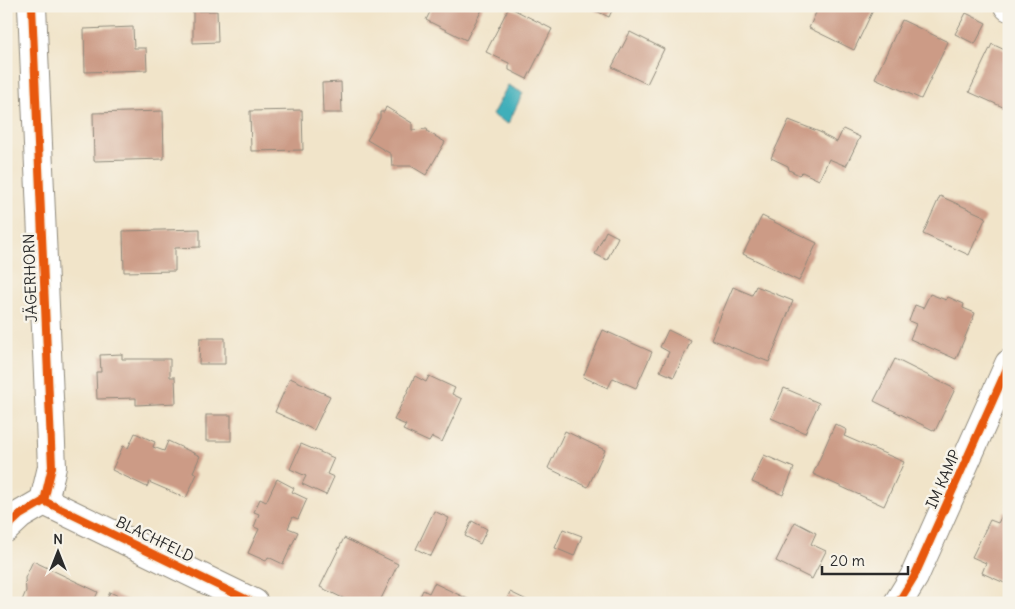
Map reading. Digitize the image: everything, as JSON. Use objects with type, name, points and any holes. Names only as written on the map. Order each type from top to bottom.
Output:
[{"type":"street","name":"JÄGERHORN","points":[[32,6],[52,467],[44,501]]},
{"type":"street","name":"IM KAMP","points":[[898,603],[914,577],[1009,364]]},
{"type":"street","points":[[6,528],[20,515],[44,501]]},
{"type":"street","name":"BLACHFELD","points":[[44,501],[254,603]]},
{"type":"water","points":[[508,85],[523,93],[508,124],[492,115]]},
{"type":"building","points":[[83,6],[107,6],[107,8],[83,9]]},
{"type":"building","points":[[433,6],[484,6],[466,40],[426,20]]},
{"type":"building","points":[[586,6],[614,6],[609,17]]},
{"type":"building","points":[[819,6],[875,6],[854,50],[809,28]]},
{"type":"building","points":[[509,7],[552,29],[527,79],[509,70],[509,63],[486,52]]},
{"type":"building","points":[[193,11],[217,11],[218,42],[193,43]]},
{"type":"building","points":[[966,13],[986,23],[975,44],[955,34]]},
{"type":"building","points":[[902,20],[948,42],[921,99],[875,78]]},
{"type":"building","points":[[133,27],[134,48],[146,48],[147,70],[85,72],[84,29]]},
{"type":"building","points":[[630,32],[664,49],[647,84],[612,67]]},
{"type":"building","points":[[992,44],[1009,52],[1009,100],[1005,108],[969,92]]},
{"type":"building","points":[[341,82],[342,113],[323,113],[322,83]]},
{"type":"building","points":[[386,107],[412,123],[412,130],[427,129],[428,132],[445,142],[426,175],[411,166],[392,166],[391,154],[367,140],[380,118],[380,112],[384,112]]},
{"type":"building","points":[[302,110],[303,150],[251,151],[250,111]]},
{"type":"building","points":[[163,111],[164,159],[94,161],[93,113]]},
{"type":"building","points":[[789,120],[822,133],[837,142],[843,129],[860,137],[846,166],[829,159],[819,180],[802,172],[799,175],[789,170],[788,166],[771,158]]},
{"type":"building","points":[[940,196],[986,217],[969,255],[923,234]]},
{"type":"building","points":[[762,216],[817,243],[799,281],[743,254]]},
{"type":"building","points":[[200,229],[200,247],[175,248],[175,271],[124,272],[123,231]]},
{"type":"building","points":[[606,231],[618,237],[607,260],[595,254]]},
{"type":"building","points":[[756,286],[793,301],[769,362],[711,339],[733,287],[752,295]]},
{"type":"building","points":[[930,294],[946,300],[948,297],[964,304],[963,308],[975,313],[956,359],[910,339],[916,324],[909,321],[915,305],[923,308]]},
{"type":"building","points":[[603,330],[652,352],[636,388],[613,378],[608,388],[583,377]]},
{"type":"building","points":[[668,330],[691,341],[674,377],[660,371],[669,352],[660,347]]},
{"type":"building","points":[[200,338],[225,338],[225,364],[199,364]]},
{"type":"building","points":[[122,354],[122,359],[170,359],[170,377],[175,377],[176,403],[136,405],[136,398],[97,399],[96,372],[101,372],[100,355]]},
{"type":"building","points":[[895,359],[955,389],[935,431],[874,401]]},
{"type":"building","points":[[415,376],[426,382],[429,376],[455,388],[452,394],[462,399],[442,442],[432,437],[429,442],[403,430],[406,425],[394,420]]},
{"type":"building","points":[[290,378],[330,396],[314,430],[275,412]]},
{"type":"building","points":[[784,388],[819,403],[805,433],[771,418]]},
{"type":"building","points":[[206,415],[231,415],[231,441],[206,441]]},
{"type":"building","points":[[835,424],[847,430],[844,436],[904,462],[884,506],[813,474]]},
{"type":"building","points":[[565,431],[605,450],[588,487],[548,468]]},
{"type":"building","points":[[135,433],[155,442],[153,447],[164,451],[168,441],[200,456],[193,472],[197,474],[186,498],[149,482],[147,487],[112,470],[123,446],[128,448]]},
{"type":"building","points":[[301,444],[334,458],[327,474],[334,477],[326,495],[302,484],[306,476],[290,469]]},
{"type":"building","points":[[764,455],[794,468],[783,495],[752,482]]},
{"type":"building","points":[[277,479],[294,488],[292,492],[307,499],[298,519],[293,517],[288,528],[298,532],[283,564],[268,557],[266,561],[248,553],[259,529],[254,527],[259,514],[254,512],[260,499],[266,502]]},
{"type":"building","points":[[434,511],[449,518],[431,556],[416,549]]},
{"type":"building","points":[[1004,512],[1009,514],[1009,585],[982,573],[986,563],[972,557],[990,520],[998,523]]},
{"type":"building","points":[[472,521],[487,529],[480,544],[465,536]]},
{"type":"building","points":[[795,522],[816,533],[811,544],[826,551],[812,579],[776,561]]},
{"type":"building","points":[[563,529],[582,536],[574,556],[555,548]]},
{"type":"building","points":[[344,538],[398,564],[379,603],[353,603],[320,587]]},
{"type":"building","points":[[33,561],[98,592],[93,603],[21,603],[26,591],[25,578]]},
{"type":"building","points":[[434,583],[470,600],[469,603],[417,603],[423,590],[429,593]]},
{"type":"building","points":[[110,592],[133,603],[105,603]]},
{"type":"building","points":[[510,592],[533,603],[505,603]]},
{"type":"cycle path","points":[[6,528],[20,515],[44,501],[52,467],[32,6]]},
{"type":"cycle path","points":[[898,603],[914,577],[1009,364]]},
{"type":"cycle path","points":[[44,501],[254,603]]}]
